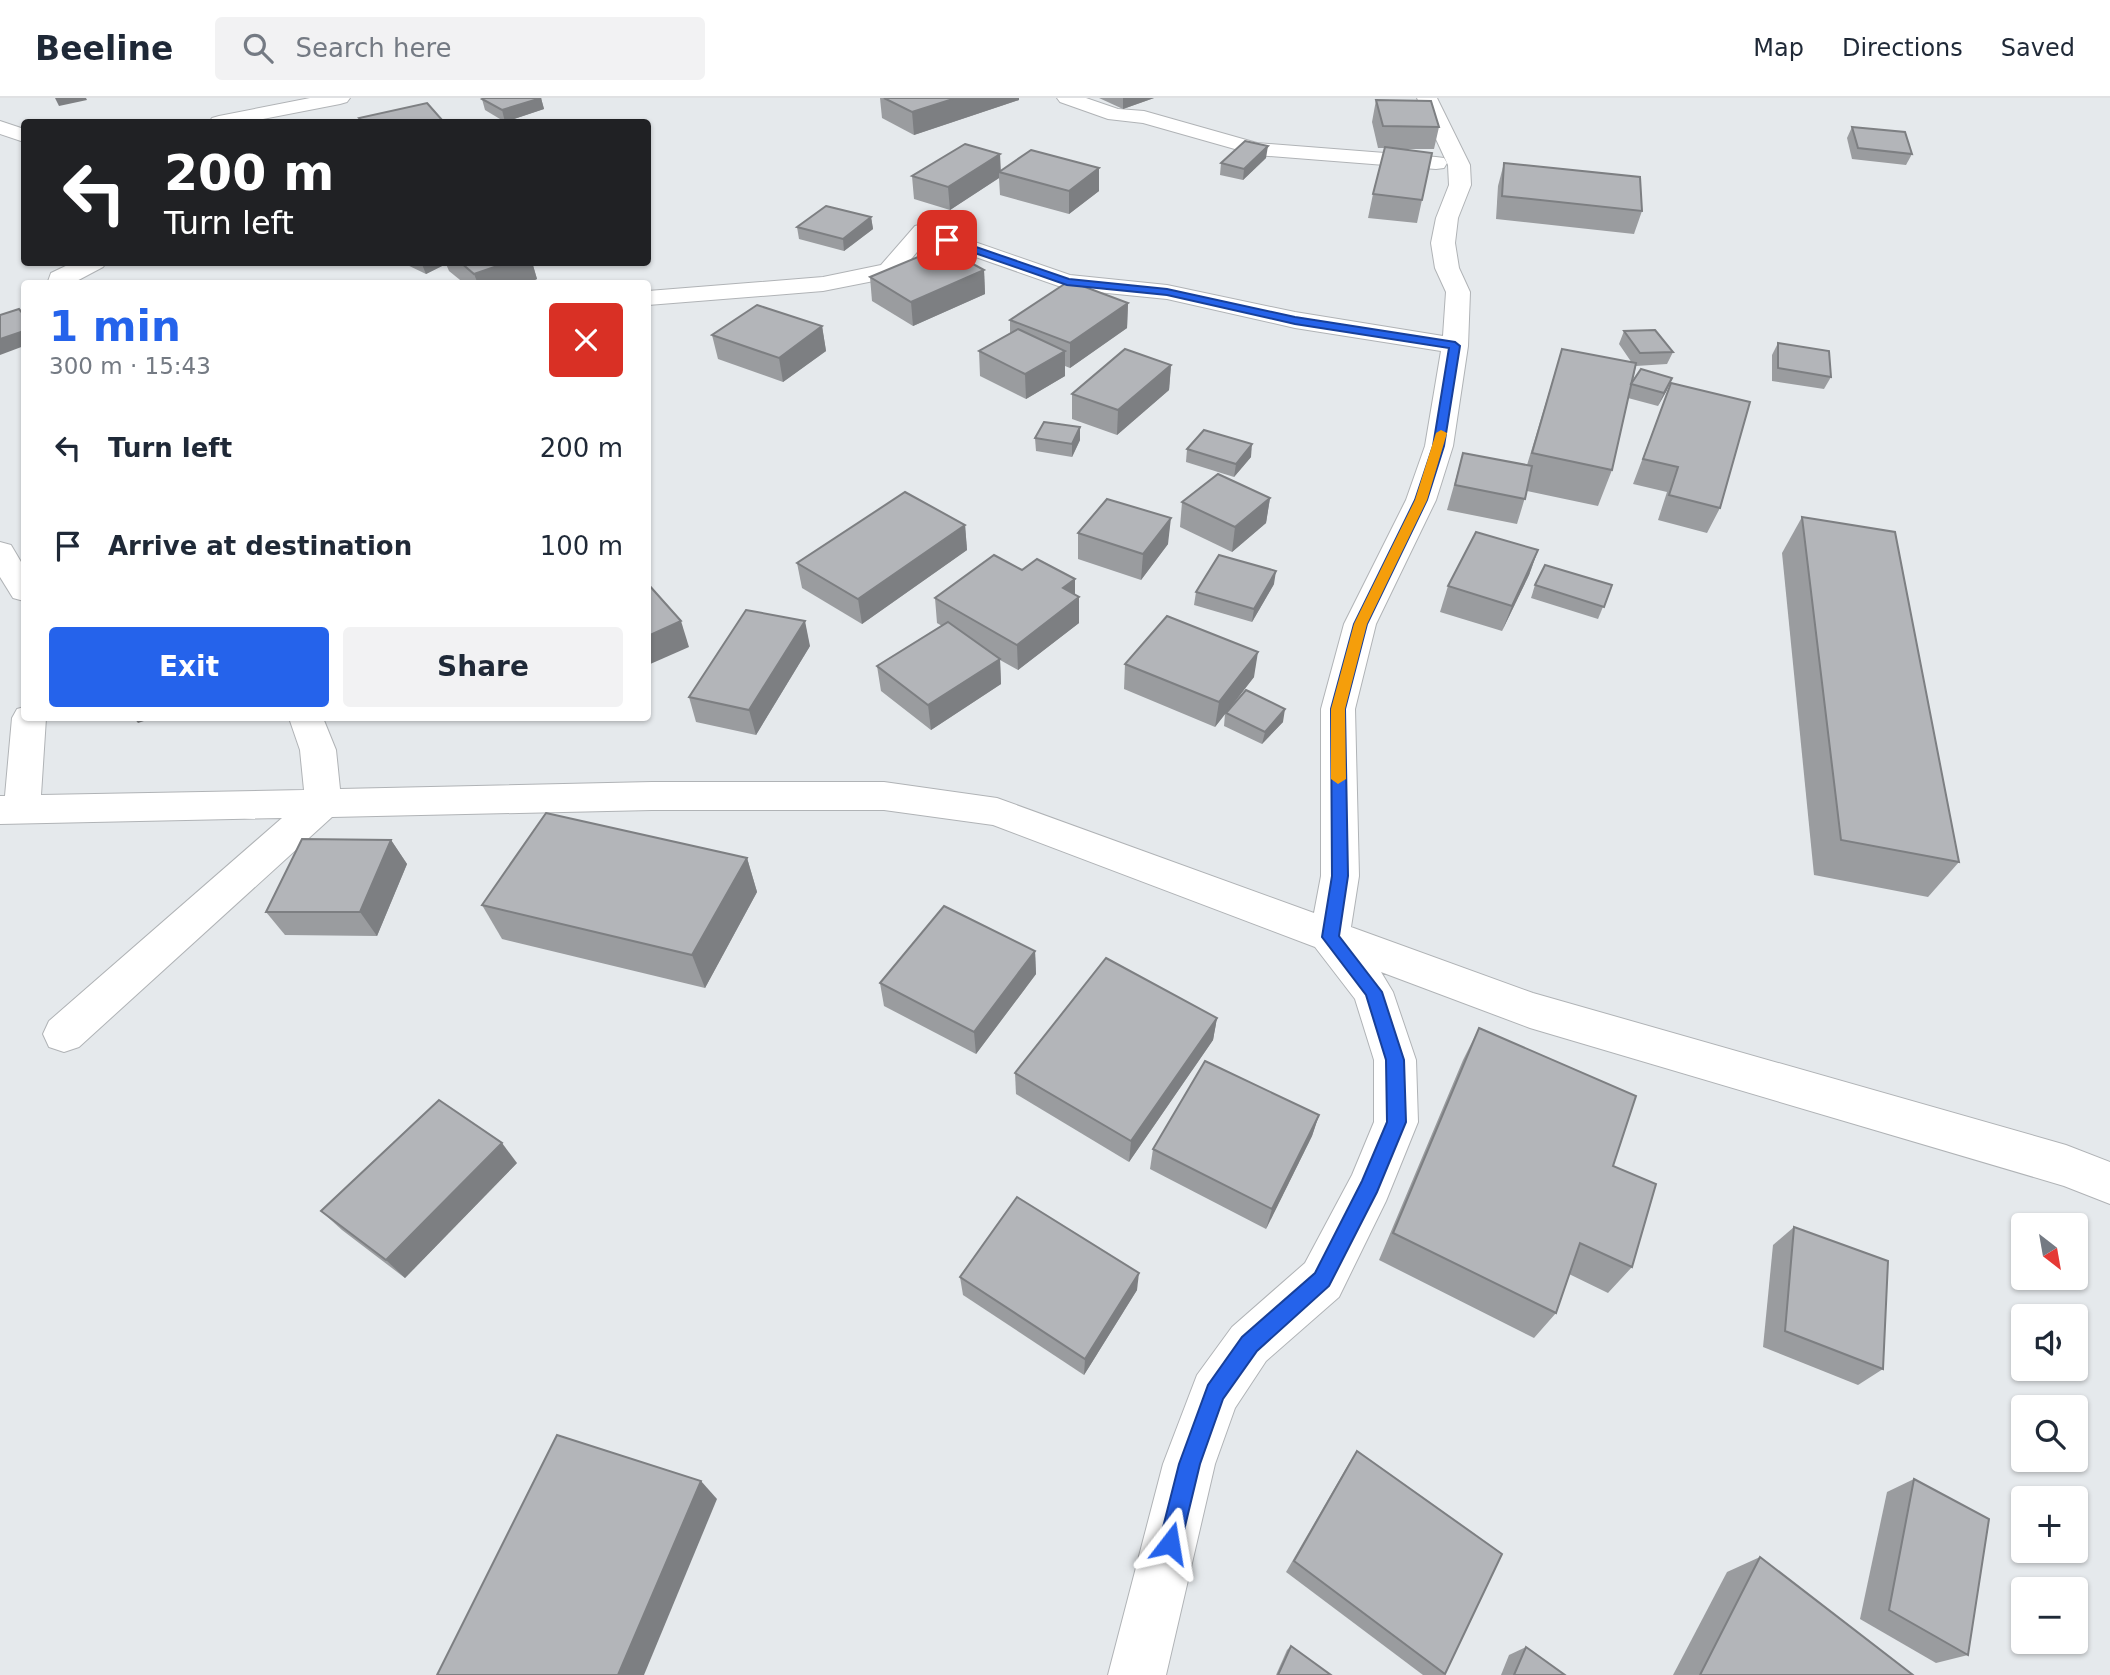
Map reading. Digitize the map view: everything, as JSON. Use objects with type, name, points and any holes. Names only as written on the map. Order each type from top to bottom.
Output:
[{"type":"street","points":[[234,119],[340,98]]},
{"type":"street","points":[[1067,98],[1115,115],[1144,117],[1256,149],[1459,165]]},
{"type":"street","points":[[1138,1675],[1189,1464],[1215,1393],[1249,1344],[1322,1280],[1370,1186],[1396,1122],[1395,1060],[1373,992],[1330,937],[1340,876],[1338,709],[1360,624],[1421,500],[1439,446],[1455,346],[1458,292],[1447,268],[1443,243],[1447,218],[1460,185],[1459,165],[1427,98]]},
{"type":"street","points":[[0,127],[21,135]]},
{"type":"street","points":[[651,298],[824,284],[889,271],[923,231],[1067,282],[1167,292],[1295,320],[1455,346]]},
{"type":"street","points":[[60,280],[86,266]]},
{"type":"street","points":[[0,552],[21,586]]},
{"type":"street","points":[[28,721],[11,810],[652,796],[884,796],[997,812],[1530,1010],[2066,1166],[2110,1183]]},
{"type":"street","points":[[307,721],[318,750],[323,803]]},
{"type":"street","points":[[64,1034],[323,803]]},
{"type":"building","points":[[541,98],[502,110],[482,99]]},
{"type":"building","points":[[884,98],[956,98],[912,112]]},
{"type":"building","points":[[1376,100],[1431,101],[1439,127],[1383,126]]},
{"type":"building","points":[[427,103],[441,119],[360,119]]},
{"type":"building","points":[[1852,127],[1905,132],[1912,154],[1858,148]]},
{"type":"building","points":[[1245,141],[1268,146],[1244,169],[1221,163]]},
{"type":"building","points":[[965,144],[1000,154],[948,187],[912,176]]},
{"type":"building","points":[[1385,147],[1432,153],[1422,200],[1373,194]]},
{"type":"building","points":[[1031,150],[1099,168],[1069,191],[999,172]]},
{"type":"building","points":[[1504,163],[1640,177],[1642,211],[1502,196]]},
{"type":"building","points":[[826,206],[871,217],[843,239],[797,227]]},
{"type":"building","points":[[942,247],[984,270],[911,302],[870,277]]},
{"type":"building","points":[[465,266],[497,266],[474,274]]},
{"type":"building","points":[[1069,281],[1128,303],[1070,343],[1010,320]]},
{"type":"building","points":[[757,305],[822,326],[779,358],[712,335]]},
{"type":"building","points":[[19,309],[21,332],[0,339],[0,315]]},
{"type":"building","points":[[1018,329],[1065,351],[1025,374],[979,351]]},
{"type":"building","points":[[1655,330],[1673,352],[1640,353],[1624,331]]},
{"type":"building","points":[[1778,343],[1829,351],[1831,377],[1778,368]]},
{"type":"building","points":[[1125,349],[1171,365],[1118,410],[1072,394]]},
{"type":"building","points":[[1562,349],[1636,363],[1612,470],[1532,453]]},
{"type":"building","points":[[1641,369],[1672,378],[1664,393],[1631,384]]},
{"type":"building","points":[[1671,383],[1750,402],[1720,508],[1669,495],[1678,467],[1643,459]]},
{"type":"building","points":[[1044,422],[1080,427],[1072,444],[1035,438]]},
{"type":"building","points":[[1204,430],[1252,444],[1236,464],[1187,449]]},
{"type":"building","points":[[1463,453],[1532,466],[1525,499],[1455,485]]},
{"type":"building","points":[[1218,474],[1270,498],[1235,527],[1182,502]]},
{"type":"building","points":[[905,492],[965,525],[858,599],[797,563]]},
{"type":"building","points":[[1107,499],[1171,518],[1143,554],[1078,533]]},
{"type":"building","points":[[1802,517],[1895,532],[1959,862],[1841,840]]},
{"type":"building","points":[[1476,532],[1538,550],[1512,606],[1448,586]]},
{"type":"building","points":[[994,555],[1022,570],[1037,559],[1075,579],[1063,588],[1079,597],[1017,645],[935,598]]},
{"type":"building","points":[[1219,555],[1276,571],[1254,609],[1196,592]]},
{"type":"building","points":[[1545,565],[1612,585],[1604,607],[1535,585]]},
{"type":"building","points":[[651,587],[681,621],[651,635]]},
{"type":"building","points":[[746,610],[805,621],[749,710],[689,697]]},
{"type":"building","points":[[1167,616],[1258,652],[1219,702],[1125,664]]},
{"type":"building","points":[[948,622],[1000,659],[928,705],[877,666]]},
{"type":"building","points":[[1246,690],[1285,709],[1265,732],[1226,713]]},
{"type":"building","points":[[546,813],[747,858],[692,955],[482,905]]},
{"type":"building","points":[[302,839],[391,840],[360,912],[266,912]]},
{"type":"building","points":[[944,906],[1035,951],[974,1032],[880,983]]},
{"type":"building","points":[[1106,958],[1217,1018],[1131,1141],[1015,1073]]},
{"type":"building","points":[[1479,1028],[1636,1096],[1613,1166],[1656,1184],[1632,1267],[1580,1243],[1556,1313],[1393,1233]]},
{"type":"building","points":[[1205,1061],[1319,1115],[1272,1209],[1153,1149]]},
{"type":"building","points":[[439,1100],[502,1143],[386,1260],[321,1211]]},
{"type":"building","points":[[1017,1197],[1139,1273],[1085,1359],[960,1277]]},
{"type":"building","points":[[1794,1227],[1888,1261],[1883,1369],[1785,1331]]},
{"type":"building","points":[[557,1435],[701,1481],[618,1675],[437,1675]]},
{"type":"building","points":[[1357,1451],[1502,1554],[1445,1674],[1294,1561]]},
{"type":"building","points":[[1914,1479],[1989,1519],[1968,1655],[1889,1610]]},
{"type":"building","points":[[1760,1557],[1913,1675],[1700,1675]]},
{"type":"building","points":[[1291,1646],[1331,1675],[1278,1675]]},
{"type":"building","points":[[1526,1647],[1565,1675],[1514,1675]]},
{"type":"slow traffic","points":[[1338,779],[1338,709],[1360,624],[1421,500],[1441,433]]},
{"type":"route","points":[[947,240],[1067,282],[1167,292],[1295,320],[1455,346],[1439,446],[1421,500],[1360,624],[1338,709],[1340,876],[1330,937],[1373,992],[1395,1060],[1396,1122],[1370,1186],[1322,1280],[1249,1344],[1215,1393],[1189,1464],[1170,1543]]}]
